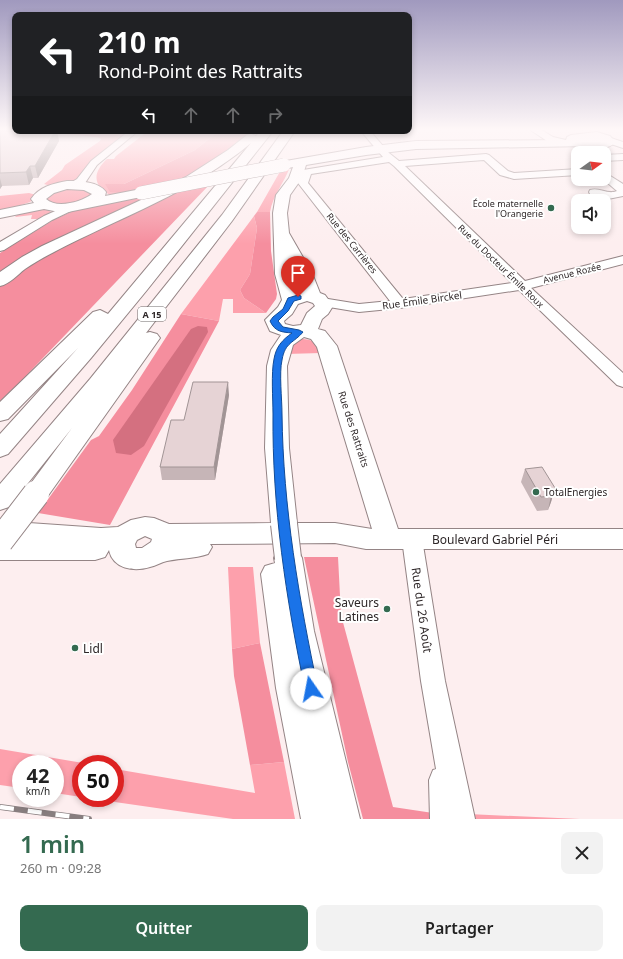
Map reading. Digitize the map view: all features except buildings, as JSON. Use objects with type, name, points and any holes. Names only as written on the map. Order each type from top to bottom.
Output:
[{"type":"main road","points":[[0,280],[26,261],[178,186],[211,167]]},
{"type":"main road","name":"A 15","points":[[0,449],[84,354],[238,167]]},
{"type":"main road","name":"A 15","points":[[4,496],[97,383],[227,218],[263,167]]},
{"type":"main road","points":[[4,213],[71,207],[273,167]]},
{"type":"main road","points":[[299,167],[295,178],[286,189],[282,199],[280,226],[283,274],[291,300],[286,310],[274,320],[277,327],[276,337],[268,357],[266,372],[265,451],[280,558],[299,631],[317,760],[320,819]]},
{"type":"main road","points":[[47,208],[40,195],[51,189],[72,185],[121,197]]},
{"type":"main road","points":[[86,204],[95,200],[95,191]]},
{"type":"main road","points":[[0,541],[140,353],[227,218]]},
{"type":"main road","points":[[276,524],[277,366],[279,354],[284,342],[311,327],[314,317],[324,308],[308,288],[305,274],[289,248],[280,226]]},
{"type":"main road","points":[[0,414],[36,380],[188,227]]},
{"type":"main road","points":[[291,300],[301,297],[318,300]]},
{"type":"main road","name":"Rue des Rattraits","points":[[277,327],[286,331],[302,331],[318,335],[327,346],[388,539]]},
{"type":"main road","points":[[0,531],[102,538],[123,544]]},
{"type":"main road","name":"Boulevard Gabriel Péri","points":[[123,544],[129,557],[141,559],[154,555],[161,543],[190,547],[223,548],[339,546],[388,539],[623,539]]},
{"type":"main road","points":[[0,550],[53,551],[98,549],[123,544]]},
{"type":"main road","points":[[317,760],[341,819]]},
{"type":"street","points":[[72,185],[81,181],[91,167]]},
{"type":"street","name":"Rue des Carrières","points":[[345,167],[308,172],[303,183],[400,304]]},
{"type":"street","name":"Rue du Docteur Émile Roux","points":[[399,167],[521,286],[623,382]]},
{"type":"street","points":[[497,167],[504,173],[514,176],[571,172]]},
{"type":"street","points":[[88,172],[95,191]]},
{"type":"street","points":[[611,180],[622,189]]},
{"type":"street","points":[[0,246],[47,208]]},
{"type":"street","name":"Avenue Rozée","points":[[521,286],[623,260]]},
{"type":"street","name":"Rue Émile Birckel","points":[[318,300],[359,308],[400,304],[521,286]]},
{"type":"street","name":"Rue du 26 Août","points":[[388,539],[433,681],[452,817]]},
{"type":"shaded area","points":[[64,167],[93,167],[79,181],[51,186],[44,184]]},
{"type":"shaded area","points":[[100,167],[159,167],[124,184],[127,193],[110,195],[97,183],[96,178]]},
{"type":"shaded area","points":[[159,167],[204,167],[179,183],[127,193],[110,192],[105,184],[124,184]]},
{"type":"shaded area","points":[[290,167],[271,206],[270,212],[257,212],[282,168]]},
{"type":"shaded area","points":[[211,183],[0,401],[0,253],[53,220],[75,210]]},
{"type":"shaded area","points":[[70,188],[84,189],[91,193],[89,197],[84,200],[71,204],[57,204],[47,199],[50,194]]},
{"type":"shaded area","points":[[29,193],[36,195],[36,197],[30,202],[0,212],[0,196]]},
{"type":"shaded area","points":[[45,208],[51,212],[42,218],[31,219],[32,215],[15,217],[19,213]]},
{"type":"shaded area","points":[[257,212],[270,212],[271,251],[277,294],[276,299],[266,313],[244,298],[240,290],[250,274],[257,228],[254,216]]},
{"type":"shaded area","points":[[254,216],[257,228],[250,274],[240,290],[244,298],[266,313],[233,313],[233,299],[223,299],[219,321],[181,314]]},
{"type":"shaded area","points":[[181,314],[219,321],[110,525],[38,513],[91,440],[99,436],[132,390]]},
{"type":"shaded area","points":[[198,326],[207,327],[208,332],[144,446],[131,455],[116,453],[113,440],[191,329]]},
{"type":"shaded area","points":[[299,339],[315,343],[321,353],[286,354],[290,342]]},
{"type":"shaded area","points":[[304,557],[338,557],[341,615],[393,807],[433,813],[434,819],[363,819],[348,762]]},
{"type":"shaded area","points":[[228,567],[253,567],[260,643],[232,649]]},
{"type":"shaded area","points":[[260,643],[284,762],[250,765],[234,676],[232,649]]},
{"type":"shaded area","points":[[0,749],[36,755],[12,755],[12,787],[0,785]]},
{"type":"shaded area","points":[[64,760],[72,761],[72,796],[64,794]]},
{"type":"shaded area","points":[[284,762],[295,819],[233,819],[124,803],[124,771],[255,793],[250,765]]},
{"type":"shaded area","points":[[468,814],[580,819],[469,819]]},
{"type":"railway","points":[[0,807],[89,819]]},
{"type":"place","name":"École maternelle l'Orangerie","points":[[551,208]]},
{"type":"place","name":"TotalEnergies","points":[[536,492]]},
{"type":"place","name":"Saveurs Latines","points":[[387,609]]},
{"type":"place","name":"Lidl","points":[[75,648]]},
{"type":"route","points":[[298,297],[294,298],[288,303],[286,310],[275,318],[274,321],[276,326],[281,329],[290,332],[299,332],[284,342],[279,354],[277,366],[277,448],[293,597],[311,689]]}]
